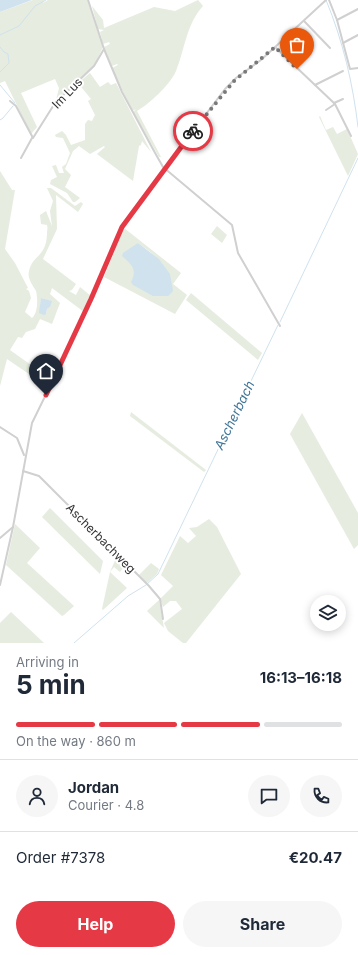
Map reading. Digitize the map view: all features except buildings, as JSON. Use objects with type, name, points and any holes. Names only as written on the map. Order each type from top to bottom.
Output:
[{"type":"street","points":[[88,0],[104,49],[122,92],[154,151],[165,168],[232,225],[238,253],[279,324]]},
{"type":"street","points":[[0,585],[13,527],[32,423],[102,275],[122,227],[225,89],[275,47],[326,0],[337,20],[350,69],[358,68]]},
{"type":"street","points":[[337,20],[358,9]]},
{"type":"street","points":[[304,21],[330,48]]},
{"type":"street","points":[[343,43],[358,35]]},
{"type":"street","points":[[275,47],[334,104],[351,136]]},
{"type":"street","name":"Im Lus","points":[[20,158],[55,103],[94,66],[104,49]]},
{"type":"street","points":[[315,85],[343,71]]},
{"type":"street","points":[[326,110],[343,98]]},
{"type":"street","points":[[10,101],[16,106],[32,138]]},
{"type":"street","points":[[0,427],[18,438],[25,456]]},
{"type":"street","name":"Ascherbachweg","points":[[23,472],[39,476],[146,584],[160,599],[163,619]]},
{"type":"street","points":[[0,538],[13,527]]},
{"type":"shaded area","points":[[33,0],[45,0],[43,3],[48,0],[87,0],[103,47],[94,66],[56,100],[59,88],[55,79],[21,93],[37,127],[31,134],[5,81],[0,83],[0,12]]},
{"type":"shaded area","points":[[198,0],[203,6],[197,13],[189,29],[176,71],[159,94],[137,111],[161,157],[159,157],[133,112],[136,109],[132,111],[112,68],[118,65],[112,66],[104,47],[110,44],[109,42],[103,44],[100,32],[104,30],[98,29],[92,6],[103,20],[104,28],[154,7],[175,11]]},
{"type":"shaded area","points":[[90,73],[100,87],[108,82],[111,85],[116,83],[151,152],[142,141],[141,145],[139,146],[133,181],[97,154],[105,147],[104,146],[90,154],[79,146],[73,151],[65,169],[71,175],[65,187],[80,198],[73,202],[67,193],[50,184],[51,180],[57,177],[52,166],[56,165],[59,173],[64,173],[62,167],[66,164],[70,153],[63,138],[56,137],[55,135],[62,131],[66,135],[71,145],[85,140],[85,124],[88,120],[92,121],[95,115],[88,101],[91,99],[78,83]]},
{"type":"shaded area","points":[[320,116],[326,130],[333,127],[337,134],[347,129],[358,154],[348,176],[319,117]]},
{"type":"shaded area","points":[[0,171],[12,190],[15,190],[5,249],[15,263],[28,288],[26,289],[29,291],[31,298],[25,312],[32,318],[36,309],[36,291],[30,279],[29,271],[33,261],[42,252],[46,242],[47,225],[41,224],[40,215],[46,211],[52,226],[50,211],[53,201],[47,188],[51,188],[75,206],[81,202],[83,204],[78,212],[56,195],[57,229],[43,259],[76,284],[72,290],[69,291],[76,295],[80,287],[91,296],[84,312],[52,288],[50,294],[60,303],[52,324],[40,319],[35,329],[26,332],[22,338],[18,337],[10,350],[52,380],[48,387],[7,359],[0,386]],"holes":[[[41,298],[50,301],[50,307],[47,309],[46,314],[40,313]]]},
{"type":"shaded area","points":[[217,226],[227,235],[222,243],[211,234]]},
{"type":"shaded area","points":[[124,228],[181,273],[173,284],[187,295],[175,314],[104,277]],"holes":[[[138,243],[163,265],[167,271],[170,284],[135,275],[134,267]]]},
{"type":"shaded area","points":[[191,293],[262,353],[258,360],[186,300]]},
{"type":"shaded area","points":[[131,412],[206,470],[204,472],[130,416]]},
{"type":"shaded area","points":[[302,413],[358,513],[358,545],[354,549],[290,434]]},
{"type":"shaded area","points":[[50,508],[103,561],[100,574],[42,517]]},
{"type":"shaded area","points":[[209,519],[217,527],[241,574],[186,643],[183,643],[168,631],[164,623],[182,609],[176,601],[170,601],[163,607],[160,599],[173,586],[161,575],[180,536],[188,543],[196,536],[189,528],[197,527]]},
{"type":"shaded area","points":[[15,524],[40,548],[27,563],[74,606],[64,615],[62,616],[6,565]]},
{"type":"shaded area","points":[[117,556],[125,565],[120,572],[114,567],[110,572]]},
{"type":"shaded area","points":[[151,563],[159,569],[157,574],[147,583],[139,575]]},
{"type":"shaded area","points":[[110,572],[127,588],[103,610],[102,609]]},
{"type":"shaded area","points":[[159,600],[164,628],[147,611]]},
{"type":"shaded area","points":[[11,612],[44,643],[0,643],[0,623]]},
{"type":"water","points":[[0,0],[32,0],[0,12]]},
{"type":"water","points":[[138,243],[159,259],[170,274],[173,291],[168,296],[153,296],[133,285],[131,282],[134,270],[131,264],[122,256],[123,253]]},
{"type":"water","points":[[41,298],[52,301],[46,314],[44,315],[39,313]]},
{"type":"waterway","points":[[0,35],[19,26],[35,6],[46,0]]},
{"type":"waterway","name":"Ascherbach","points":[[326,0],[346,63],[358,127]]},
{"type":"waterway","points":[[0,47],[8,54],[9,63],[0,72]]},
{"type":"waterway","points":[[0,85],[15,103]]},
{"type":"waterway","points":[[0,120],[13,106]]},
{"type":"waterway","name":"Ascherbach","points":[[280,322],[358,158]]},
{"type":"waterway","name":"Ascherbach","points":[[74,643],[128,596],[146,585],[158,574],[278,325]]},
{"type":"way so far","points":[[193,131],[225,89],[275,47],[297,69]]},
{"type":"route","points":[[46,395],[102,275],[122,227],[130,214],[193,131]]}]
